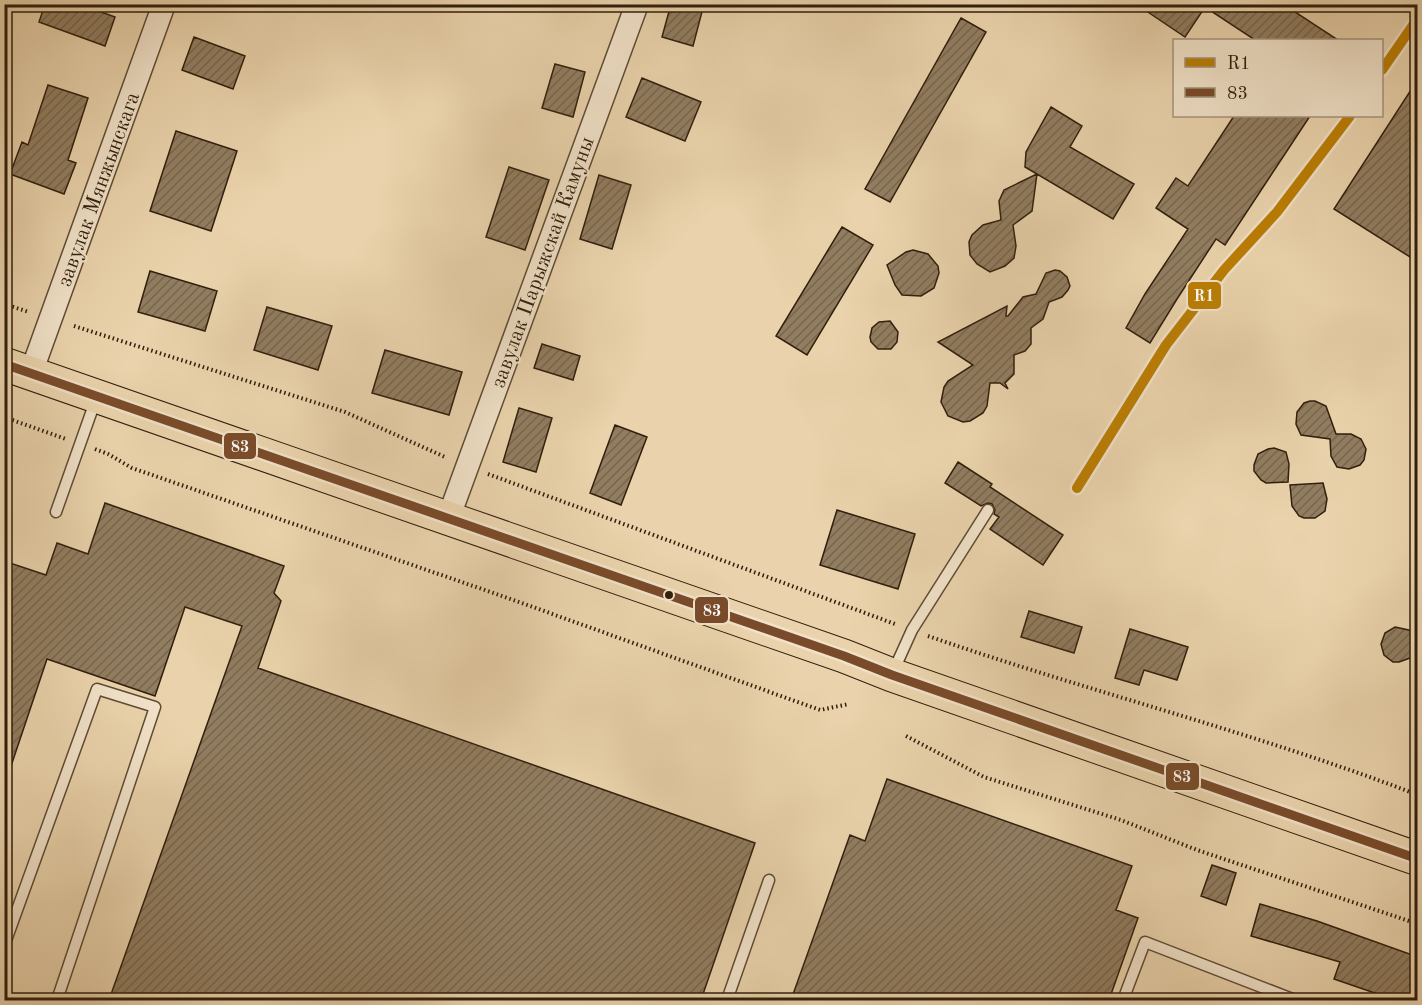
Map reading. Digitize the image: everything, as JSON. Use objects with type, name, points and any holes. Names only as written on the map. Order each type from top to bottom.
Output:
[{"type":"main road","points":[[18,368],[1418,859]]},
{"type":"street","name":"завулак Мянжынскага","points":[[18,368],[50,319],[164,4]]},
{"type":"street","name":"завулак Парыжскай Камуны","points":[[448,519],[637,4]]},
{"type":"lane","points":[[56,512],[97,396]]},
{"type":"lane","points":[[892,675],[912,630],[988,510]]},
{"type":"lane","points":[[4,946],[97,689],[155,707],[57,1000]]},
{"type":"lane","points":[[727,1000],[769,880]]},
{"type":"lane","points":[[1123,1000],[1145,942],[1295,1000]]},
{"type":"path","points":[[4,304],[345,412],[467,466],[848,609],[993,658],[1355,771],[1418,795]]},
{"type":"path","points":[[4,417],[108,454],[132,468],[494,593],[820,710],[849,704]]},
{"type":"path","points":[[906,736],[984,777],[1120,820],[1197,850],[1418,924]]},
{"type":"building","points":[[45,4],[79,4],[115,17],[105,46],[39,22]]},
{"type":"building","points":[[671,4],[704,4],[693,46],[662,37]]},
{"type":"building","points":[[1136,4],[1283,4],[1336,39],[1253,39],[1205,7],[1185,37]]},
{"type":"building","points":[[961,18],[986,32],[890,202],[865,189]]},
{"type":"building","points":[[194,37],[245,56],[233,89],[182,70]]},
{"type":"building","points":[[555,64],[585,72],[573,117],[542,108]]},
{"type":"building","points":[[642,78],[701,102],[685,141],[626,117]]},
{"type":"building","points":[[1418,79],[1418,262],[1334,209]]},
{"type":"building","points":[[48,85],[88,98],[68,160],[76,163],[64,194],[10,174],[22,142],[28,145]]},
{"type":"building","points":[[1051,107],[1082,126],[1070,147],[1134,184],[1113,219],[1025,167],[1026,152]]},
{"type":"building","points":[[1233,117],[1309,117],[1225,245],[1216,239],[1150,343],[1126,328],[1145,294],[1188,229],[1156,208],[1176,178],[1188,186]]},
{"type":"building","points":[[176,131],[237,151],[211,231],[150,211]]},
{"type":"building","points":[[509,167],[549,180],[525,250],[486,237]]},
{"type":"building","points":[[1037,174],[1032,211],[1013,225],[1016,246],[1014,258],[1005,266],[990,272],[977,264],[970,255],[969,242],[972,235],[983,225],[1001,220],[999,201],[1004,190]]},
{"type":"building","points":[[599,175],[631,185],[612,249],[580,239]]},
{"type":"building","points":[[842,227],[873,245],[807,355],[776,336]]},
{"type":"building","points":[[913,250],[928,254],[938,266],[939,273],[934,288],[921,296],[902,295],[887,265]]},
{"type":"building","points":[[1055,270],[1067,277],[1070,286],[1062,297],[1049,302],[1043,319],[1031,328],[1031,344],[1025,351],[1014,355],[1014,374],[1005,383],[1008,389],[1000,383],[990,383],[987,406],[983,413],[970,421],[963,422],[948,416],[941,402],[944,387],[948,381],[973,365],[938,342],[1007,306],[1006,316],[1008,316],[1023,297],[1036,294],[1046,273]]},
{"type":"building","points":[[150,271],[217,291],[205,331],[138,312]]},
{"type":"building","points":[[267,307],[332,326],[318,370],[254,350]]},
{"type":"building","points":[[890,321],[898,332],[897,342],[891,349],[878,349],[871,342],[872,328],[879,322]]},
{"type":"building","points":[[542,344],[580,356],[573,380],[534,368]]},
{"type":"building","points":[[385,350],[462,372],[449,415],[372,393]]},
{"type":"building","points":[[1310,401],[1326,406],[1336,434],[1351,434],[1361,439],[1366,449],[1364,460],[1360,465],[1349,469],[1337,467],[1331,456],[1330,439],[1301,435],[1296,424],[1297,412],[1304,403]]},
{"type":"building","points":[[519,408],[552,418],[536,472],[503,462]]},
{"type":"building","points":[[615,425],[647,437],[621,505],[590,493]]},
{"type":"building","points":[[1274,448],[1286,452],[1289,464],[1288,482],[1266,483],[1254,471],[1258,454]]},
{"type":"building","points":[[958,462],[992,484],[990,487],[1063,535],[1043,565],[990,529],[999,517],[994,514],[992,504],[981,506],[945,483]]},
{"type":"building","points":[[1323,483],[1327,499],[1325,511],[1315,518],[1299,516],[1292,506],[1290,485]]},
{"type":"building","points":[[105,503],[284,566],[274,593],[281,601],[258,668],[755,843],[701,1000],[109,1000],[242,626],[185,607],[155,696],[47,659],[8,775],[4,774],[4,561],[46,575],[57,543],[88,554]]},
{"type":"building","points":[[837,510],[915,534],[898,589],[820,565]]},
{"type":"building","points":[[1029,611],[1082,627],[1074,653],[1021,637]]},
{"type":"building","points":[[1395,627],[1413,631],[1417,643],[1414,654],[1399,662],[1393,662],[1384,655],[1381,644],[1385,633]]},
{"type":"building","points":[[1130,629],[1188,647],[1177,680],[1144,670],[1139,685],[1115,678]]},
{"type":"building","points":[[887,779],[1132,866],[1116,910],[1138,918],[1109,1000],[791,1000],[850,835],[865,841]]},
{"type":"building","points":[[1212,865],[1236,873],[1226,905],[1201,896]]},
{"type":"building","points":[[1260,904],[1317,921],[1418,957],[1418,1000],[1395,1000],[1334,979],[1340,962],[1251,936]]},
{"type":"transit line","name":"R1","points":[[1383,69],[1418,18]]},
{"type":"transit line","name":"R1","points":[[1077,488],[1166,345],[1224,270],[1277,212],[1349,117]]},
{"type":"transit line","name":"83","points":[[4,364],[844,656],[892,675],[1418,859]]}]
